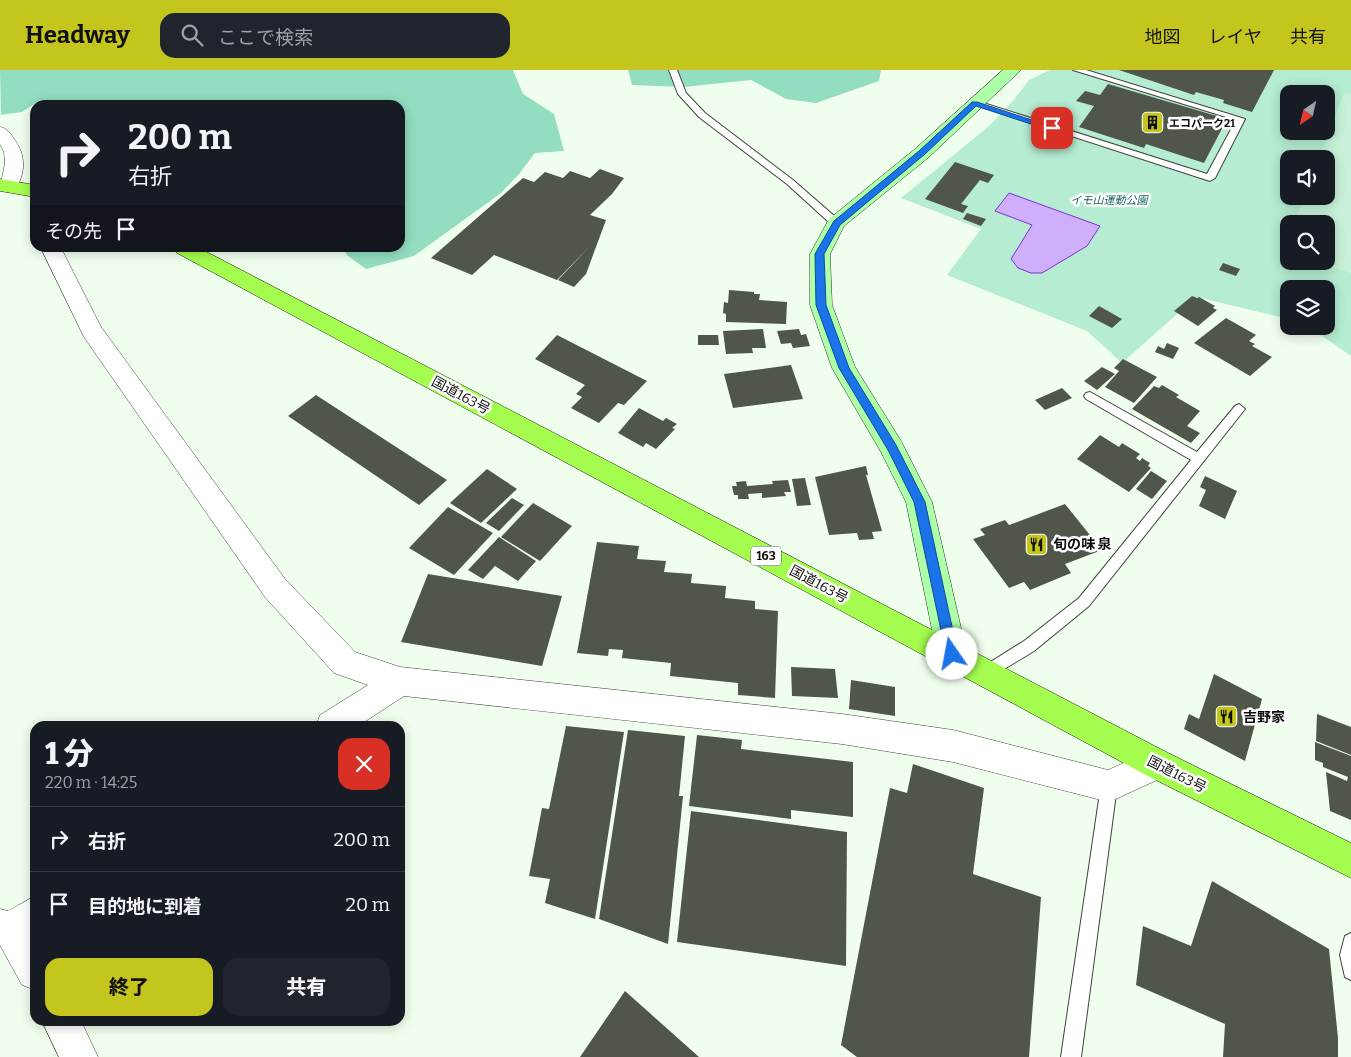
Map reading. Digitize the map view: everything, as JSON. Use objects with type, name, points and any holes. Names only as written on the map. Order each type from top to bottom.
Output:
[{"type":"highway","points":[[4,185],[30,190]]},
{"type":"highway","name":"国道163号","points":[[192,252],[1157,764],[1351,861]]},
{"type":"street","points":[[952,654],[919,502],[892,448],[844,368],[821,305],[820,254],[836,223],[922,153],[974,103],[1013,70]]},
{"type":"street","points":[[0,132],[12,147],[15,166],[4,185]]},
{"type":"street","points":[[52,252],[92,331],[275,588],[345,663],[400,681],[842,729],[953,746],[1109,786],[1157,764]]},
{"type":"street","points":[[339,721],[400,681]]},
{"type":"street","points":[[16,923],[30,959]]},
{"type":"street","points":[[64,1026],[79,1057]]},
{"type":"lane","points":[[672,70],[682,94],[702,115],[790,182],[836,223]]},
{"type":"lane","points":[[974,103],[1210,178],[1242,119],[1080,70]]},
{"type":"lane","points":[[1090,396],[1198,458]]},
{"type":"lane","points":[[986,673],[1029,646],[1084,602],[1239,409]]},
{"type":"lane","points":[[1071,1057],[1109,786]]},
{"type":"lane","points":[[1351,942],[1348,955],[1351,970]]},
{"type":"green space","points":[[0,70],[513,70],[523,94],[554,114],[564,151],[535,153],[501,193],[414,256],[366,269],[345,252],[405,252],[405,100],[30,100],[30,107],[22,112],[1,115]]},
{"type":"green space","points":[[628,70],[881,70],[879,81],[816,103],[786,99],[751,80],[684,87],[632,85]]},
{"type":"green space","name":"イモ山運動公園","points":[[1050,70],[1351,70],[1351,356],[1321,335],[1335,335],[1335,280],[1280,280],[1280,317],[1196,297],[1122,363],[1087,331],[947,275],[981,229],[901,198],[988,127],[1013,101],[1029,80]]},
{"type":"green space","points":[[1344,93],[1351,94],[1351,273],[1335,268],[1335,215],[1298,215],[1301,205],[1335,205],[1335,150],[1322,150],[1326,140],[1335,140],[1335,117]]},
{"type":"shaded area","points":[[1009,193],[1100,226],[1087,246],[1042,273],[1031,273],[1018,268],[1011,259],[1032,225],[995,211]]},
{"type":"building","points":[[1119,70],[1274,70],[1252,112],[1223,103],[1224,100],[1196,92],[1194,95]]},
{"type":"building","name":"エコパーク21","points":[[1108,84],[1227,119],[1204,163],[1146,144],[1144,148],[1079,127],[1094,106],[1076,101],[1085,91],[1100,95]]},
{"type":"building","points":[[955,162],[994,175],[988,183],[980,180],[961,204],[968,206],[963,213],[925,199]]},
{"type":"building","points":[[600,169],[624,178],[612,194],[590,215],[606,220],[586,274],[574,287],[558,280],[591,245],[557,280],[494,255],[472,275],[431,258],[523,178],[534,182],[545,172],[563,178],[570,171],[590,178]]},
{"type":"building","points":[[967,213],[986,219],[981,226],[963,219]]},
{"type":"building","points":[[1223,263],[1240,269],[1236,276],[1219,270]]},
{"type":"building","points":[[729,290],[760,294],[759,300],[787,302],[786,324],[726,322],[726,314],[723,313],[724,302],[728,303]]},
{"type":"building","points":[[1192,296],[1199,297],[1215,306],[1213,308],[1217,310],[1198,326],[1174,311]]},
{"type":"building","points":[[1099,306],[1122,319],[1112,328],[1089,316]]},
{"type":"building","points":[[1226,318],[1256,335],[1249,341],[1255,344],[1252,346],[1272,357],[1250,376],[1194,343]]},
{"type":"building","points":[[763,329],[766,348],[752,348],[753,353],[726,354],[723,331]]},
{"type":"building","points":[[799,329],[801,335],[806,334],[810,346],[793,348],[791,343],[781,344],[777,331]]},
{"type":"building","points":[[557,335],[647,381],[624,405],[618,403],[599,423],[571,408],[582,397],[576,394],[585,385],[535,359]]},
{"type":"building","points":[[698,335],[718,335],[719,345],[698,345]]},
{"type":"building","points":[[1167,343],[1179,348],[1173,359],[1155,352],[1158,346],[1164,349]]},
{"type":"building","points":[[1123,359],[1157,377],[1134,403],[1105,387],[1119,371],[1114,368]]},
{"type":"building","points":[[791,365],[803,399],[733,408],[724,374]]},
{"type":"building","points":[[1102,367],[1115,374],[1097,390],[1084,381]]},
{"type":"building","points":[[1162,385],[1179,395],[1176,397],[1200,411],[1187,426],[1200,433],[1191,443],[1132,409],[1154,386],[1159,388]]},
{"type":"building","points":[[1062,388],[1072,398],[1045,410],[1035,400]]},
{"type":"building","points":[[316,395],[447,480],[419,505],[288,416]]},
{"type":"building","points":[[639,408],[663,421],[666,418],[677,424],[672,428],[675,429],[656,449],[646,443],[643,447],[618,433]]},
{"type":"building","points":[[1100,435],[1119,447],[1122,443],[1140,454],[1136,458],[1140,461],[1142,458],[1150,463],[1148,466],[1151,468],[1129,492],[1077,459]]},
{"type":"building","points":[[866,466],[868,475],[866,475],[882,531],[872,532],[874,539],[859,540],[857,533],[829,535],[815,477]]},
{"type":"building","points":[[487,469],[517,489],[481,523],[450,503]]},
{"type":"building","points":[[1151,471],[1167,481],[1152,499],[1136,489]]},
{"type":"building","points":[[1205,476],[1237,491],[1225,519],[1199,506],[1206,490],[1200,487]]},
{"type":"building","points":[[805,478],[811,505],[797,506],[792,479]]},
{"type":"building","points":[[788,480],[791,492],[784,492],[786,496],[762,498],[762,493],[748,494],[749,499],[738,499],[738,495],[734,495],[732,486],[737,486],[736,482],[746,481],[747,486],[773,484],[772,481]]},
{"type":"building","points":[[512,498],[524,505],[499,531],[486,523]]},
{"type":"building","points":[[533,503],[572,526],[540,561],[501,537]]},
{"type":"building","name":"旬の味 泉","points":[[1065,504],[1102,550],[1065,564],[1071,573],[1030,590],[1024,582],[1009,588],[973,539],[985,535],[980,529],[1005,520],[1009,525]]},
{"type":"building","points":[[448,507],[493,533],[454,575],[409,548]]},
{"type":"building","points":[[499,537],[536,561],[518,581],[495,566],[483,579],[468,570]]},
{"type":"building","points":[[597,542],[639,546],[637,559],[666,561],[664,572],[692,574],[691,583],[726,586],[725,598],[755,601],[755,609],[778,611],[775,698],[738,695],[738,683],[670,676],[671,663],[622,658],[623,650],[609,649],[608,656],[577,653]]},
{"type":"building","points":[[428,574],[562,596],[542,666],[401,642]]},
{"type":"building","points":[[791,667],[835,669],[838,698],[792,696]]},
{"type":"building","points":[[1214,674],[1262,699],[1245,761],[1184,729],[1189,714],[1199,719]]},
{"type":"building","points":[[851,680],[895,687],[895,716],[849,709]]},
{"type":"building","points":[[1317,714],[1351,727],[1351,755],[1316,741]]},
{"type":"building","points":[[566,726],[624,732],[595,919],[545,903],[550,879],[529,876],[542,808],[549,809]]},
{"type":"building","points":[[628,730],[685,736],[679,796],[683,796],[668,944],[599,919]]},
{"type":"building","points":[[697,735],[742,740],[741,749],[853,762],[853,817],[791,810],[791,819],[689,806]]},
{"type":"building","points":[[1315,742],[1351,756],[1351,820],[1330,811],[1326,772],[1347,781],[1348,777],[1323,767],[1323,763],[1315,760]]},
{"type":"building","points":[[913,764],[984,788],[973,874],[1041,897],[1029,1057],[857,1057],[841,1045],[890,788],[907,793]]},
{"type":"building","points":[[691,811],[847,832],[846,966],[677,942]]},
{"type":"building","points":[[1212,881],[1329,949],[1338,1038],[1338,1057],[1223,1057],[1225,1024],[1136,985],[1143,926],[1191,946]]},
{"type":"building","points":[[625,991],[699,1057],[580,1057]]},
{"type":"place","name":"エコパーク21","points":[[1153,123]]},
{"type":"place","name":"旬の味 泉","points":[[1037,544]]},
{"type":"place","name":"吉野家","points":[[1227,717]]},
{"type":"route","points":[[952,654],[919,502],[892,448],[844,368],[821,305],[820,254],[836,223],[922,153],[974,103],[1052,128]]}]
